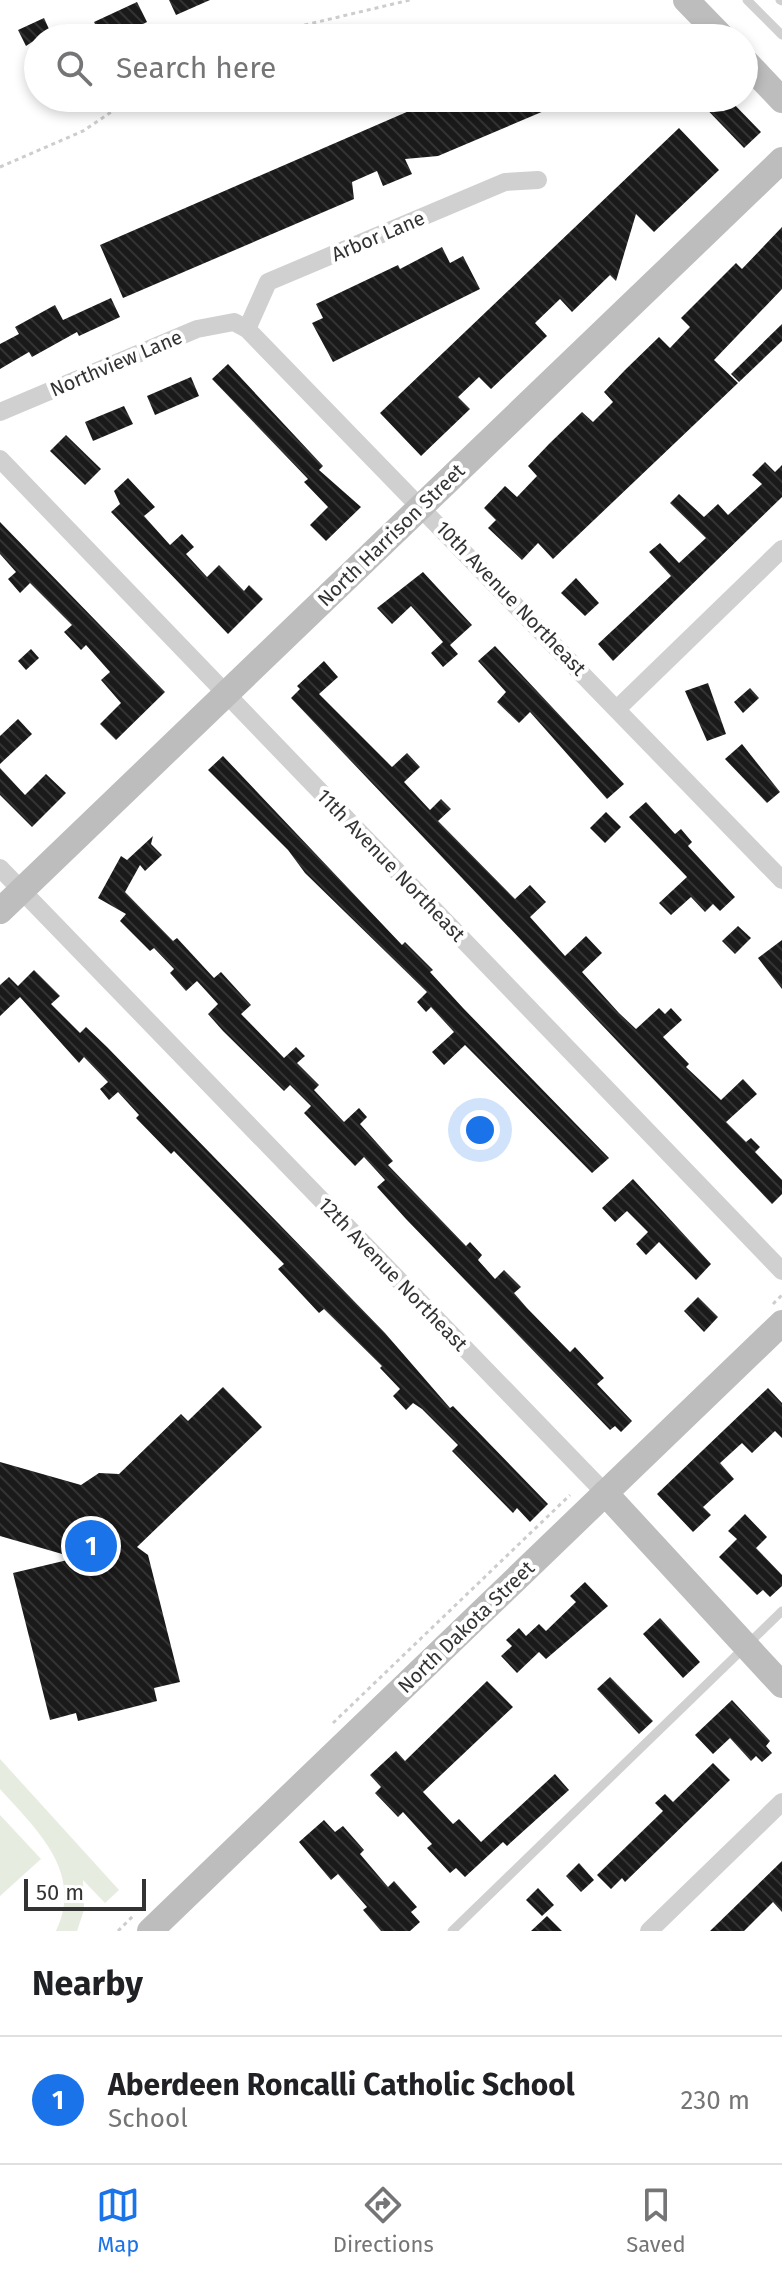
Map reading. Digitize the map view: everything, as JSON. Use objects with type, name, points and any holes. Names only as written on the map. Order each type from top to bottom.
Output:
[{"type":"street","points":[[694,2],[712,24]]},
{"type":"street","points":[[758,75],[782,100]]},
{"type":"street","name":"North Harrison Street","points":[[0,911],[782,160]]},
{"type":"street","name":"Arbor Lane","points":[[241,326],[268,282],[505,182],[538,180]]},
{"type":"street","name":"10th Avenue Northeast","points":[[241,326],[422,505],[782,880]]},
{"type":"street","name":"Northview Lane","points":[[0,412],[197,329],[241,326]]},
{"type":"street","name":"11th Avenue Northeast","points":[[0,459],[782,1271]]},
{"type":"street","points":[[617,709],[782,549]]},
{"type":"street","name":"12th Avenue Northeast","points":[[0,868],[605,1493],[782,1685]]},
{"type":"street","name":"North Dakota Street","points":[[150,1931],[782,1323]]},
{"type":"street","points":[[649,1931],[782,1802]]},
{"type":"lane","points":[[747,0],[782,35]]},
{"type":"lane","points":[[452,1931],[782,1611]]},
{"type":"path","points":[[309,24],[410,0]]},
{"type":"path","points":[[0,167],[83,131],[111,112]]},
{"type":"shaded area","points":[[0,1759],[119,1890],[105,1903],[83,1880],[84,1910],[77,1931],[56,1931],[63,1910],[64,1890],[60,1871],[41,1836],[0,1789]]},
{"type":"shaded area","points":[[0,1815],[41,1859],[0,1896]]},
{"type":"building","points":[[169,0],[210,0],[176,15]]},
{"type":"building","points":[[137,2],[147,22],[95,24]]},
{"type":"building","points":[[44,18],[47,24],[31,24]]},
{"type":"building","points":[[24,27],[24,42],[18,30]]},
{"type":"building","points":[[407,112],[542,112],[438,156],[405,159],[412,174],[383,186],[377,171],[352,182],[354,199],[123,298],[100,245]]},
{"type":"building","points":[[709,112],[742,112],[761,132],[744,148]]},
{"type":"building","points":[[679,128],[719,170],[654,232],[636,214],[616,281],[610,275],[572,312],[560,299],[535,323],[547,336],[491,389],[479,377],[458,397],[470,409],[421,456],[380,413]]},
{"type":"building","points":[[782,227],[782,289],[714,360],[738,383],[553,559],[538,543],[522,560],[488,528],[496,520],[484,508],[505,486],[517,497],[537,476],[528,466],[549,444],[582,412],[593,422],[613,402],[604,392],[625,370],[659,337],[670,348],[690,327],[681,318],[736,263],[742,269]]},
{"type":"building","points":[[442,247],[450,263],[463,256],[480,289],[333,362],[312,323],[323,318],[316,304],[398,265],[400,269]]},
{"type":"building","points":[[111,298],[120,317],[79,336],[77,332],[32,357],[29,352],[0,369],[0,344],[19,334],[15,327],[55,305],[63,320]]},
{"type":"building","points":[[782,324],[782,341],[739,382],[731,374]]},
{"type":"building","points":[[228,364],[323,466],[319,470],[361,507],[326,541],[310,525],[328,507],[304,482],[308,479],[212,379]]},
{"type":"building","points":[[191,377],[199,396],[155,415],[147,396]]},
{"type":"building","points":[[124,406],[133,424],[93,441],[85,422]]},
{"type":"building","points":[[66,435],[101,469],[85,485],[50,451]]},
{"type":"building","points":[[765,462],[775,472],[782,465],[782,497],[613,661],[598,644],[671,576],[649,552],[660,543],[679,563],[706,538],[670,503],[679,494],[704,517],[718,504],[728,515],[762,484],[752,475]]},
{"type":"building","points":[[128,478],[155,507],[144,516],[170,545],[182,534],[194,547],[186,554],[207,577],[219,565],[244,591],[249,585],[263,599],[228,634],[111,512],[120,504],[114,491]]},
{"type":"building","points":[[0,522],[165,692],[116,740],[100,724],[121,703],[101,680],[110,672],[86,645],[81,650],[64,632],[72,625],[30,583],[20,593],[8,579],[16,572],[0,554]]},
{"type":"building","points":[[423,572],[472,625],[450,645],[458,654],[443,667],[431,653],[443,642],[411,606],[392,624],[377,608]]},
{"type":"building","points":[[576,578],[599,603],[585,616],[561,593]]},
{"type":"building","points":[[495,646],[624,784],[607,799],[530,712],[519,723],[497,702],[506,692],[478,661]]},
{"type":"building","points":[[31,649],[39,658],[26,670],[18,661]]},
{"type":"building","points":[[324,661],[338,677],[319,694],[392,767],[407,753],[420,767],[404,782],[430,810],[441,799],[451,809],[438,821],[515,899],[530,885],[546,902],[530,917],[565,956],[586,936],[602,953],[582,972],[619,1013],[636,1029],[659,1008],[665,1014],[671,1008],[682,1020],[663,1037],[689,1064],[686,1067],[721,1100],[743,1079],[757,1094],[726,1122],[746,1142],[751,1138],[760,1147],[755,1152],[782,1180],[782,1194],[772,1204],[291,698],[300,689],[297,686]]},
{"type":"building","points":[[708,683],[726,734],[707,741],[685,691]]},
{"type":"building","points":[[750,688],[759,698],[743,713],[734,702]]},
{"type":"building","points":[[18,719],[32,734],[0,764],[0,736]]},
{"type":"building","points":[[742,744],[780,792],[767,803],[725,759]]},
{"type":"building","points":[[223,756],[402,945],[405,942],[433,970],[430,972],[463,1008],[609,1158],[592,1173],[465,1045],[444,1065],[432,1052],[454,1032],[431,1007],[426,1012],[417,1002],[427,992],[305,873],[288,850],[208,770]]},
{"type":"building","points":[[0,768],[25,795],[46,774],[66,793],[32,827],[0,795]]},
{"type":"building","points":[[646,802],[675,834],[681,829],[692,842],[688,846],[735,897],[720,911],[713,904],[705,912],[691,897],[671,915],[659,903],[687,877],[629,817]]},
{"type":"building","points":[[606,812],[621,827],[605,843],[590,828]]},
{"type":"building","points":[[153,836],[151,844],[162,855],[145,871],[140,865],[125,892],[173,941],[177,938],[214,978],[221,972],[251,1005],[241,1014],[284,1058],[296,1047],[305,1056],[297,1063],[319,1085],[314,1090],[344,1122],[359,1108],[367,1117],[360,1124],[393,1161],[388,1165],[466,1246],[470,1242],[482,1255],[478,1260],[495,1279],[504,1270],[521,1287],[514,1293],[527,1308],[570,1352],[575,1347],[604,1378],[597,1384],[632,1421],[621,1432],[615,1426],[610,1430],[406,1219],[377,1187],[385,1180],[364,1157],[355,1166],[304,1113],[311,1106],[290,1085],[284,1091],[223,1031],[208,1014],[218,1004],[197,981],[186,991],[170,973],[174,969],[154,948],[150,951],[120,921],[126,914],[98,898],[121,856],[127,860]]},
{"type":"building","points":[[738,926],[751,938],[735,954],[722,941]]},
{"type":"building","points":[[782,940],[782,989],[758,958]]},
{"type":"building","points":[[34,970],[60,996],[51,1004],[80,1033],[86,1027],[107,1047],[385,1333],[450,1408],[453,1406],[548,1504],[530,1522],[517,1508],[513,1513],[452,1451],[458,1445],[422,1409],[413,1403],[406,1410],[393,1396],[400,1389],[380,1368],[382,1366],[324,1309],[319,1313],[278,1269],[284,1264],[174,1151],[171,1154],[136,1118],[139,1115],[118,1092],[109,1100],[100,1089],[108,1082],[84,1057],[79,1063],[20,997],[0,1016],[0,985],[9,977],[18,986]]},
{"type":"building","points":[[633,1179],[711,1264],[696,1280],[659,1242],[646,1255],[636,1244],[648,1232],[627,1211],[615,1222],[602,1208]]},
{"type":"building","points":[[698,1297],[718,1317],[704,1332],[684,1311]]},
{"type":"building","points":[[223,1387],[262,1427],[137,1547],[148,1555],[180,1682],[154,1688],[157,1701],[78,1721],[76,1713],[50,1720],[13,1573],[76,1558],[0,1536],[0,1462],[81,1485],[99,1473],[119,1474],[181,1414],[188,1421]]},
{"type":"building","points":[[768,1388],[782,1403],[782,1438],[775,1431],[752,1453],[742,1443],[720,1463],[734,1479],[703,1507],[711,1515],[693,1532],[657,1494]]},
{"type":"building","points":[[745,1514],[767,1537],[756,1548],[782,1575],[782,1586],[770,1597],[763,1590],[757,1595],[719,1557],[737,1539],[728,1531]]},
{"type":"building","points":[[585,1582],[608,1606],[546,1659],[539,1652],[517,1673],[501,1656],[512,1646],[506,1640],[519,1628],[526,1636],[539,1624],[546,1631],[576,1602],[570,1596]]},
{"type":"building","points":[[660,1618],[700,1662],[683,1678],[643,1634]]},
{"type":"building","points":[[610,1677],[653,1721],[639,1734],[597,1689]]},
{"type":"building","points":[[487,1681],[513,1707],[423,1792],[453,1824],[459,1819],[481,1842],[555,1774],[569,1790],[507,1846],[503,1842],[465,1877],[456,1868],[450,1873],[427,1848],[432,1844],[403,1812],[398,1817],[375,1793],[381,1787],[370,1775],[396,1751],[405,1761]]},
{"type":"building","points":[[732,1700],[770,1741],[766,1746],[772,1753],[762,1762],[756,1756],[751,1761],[730,1738],[713,1754],[695,1735]]},
{"type":"building","points":[[713,1763],[730,1780],[625,1882],[622,1878],[611,1889],[597,1875],[663,1811],[655,1803],[665,1794],[673,1802]]},
{"type":"building","points":[[324,1820],[335,1832],[343,1826],[364,1850],[360,1854],[388,1887],[394,1881],[417,1907],[411,1912],[420,1922],[410,1931],[381,1931],[363,1910],[367,1907],[338,1874],[331,1880],[299,1842]]},
{"type":"building","points":[[782,1861],[782,1912],[773,1902],[744,1931],[710,1931]]},
{"type":"building","points":[[579,1863],[594,1880],[581,1892],[566,1876]]},
{"type":"building","points":[[538,1888],[554,1905],[542,1916],[526,1900]]},
{"type":"building","points":[[547,1916],[562,1931],[531,1931]]},
{"type":"place","name":"Aberdeen Roncalli Catholic School","points":[[91,1546]]}]
